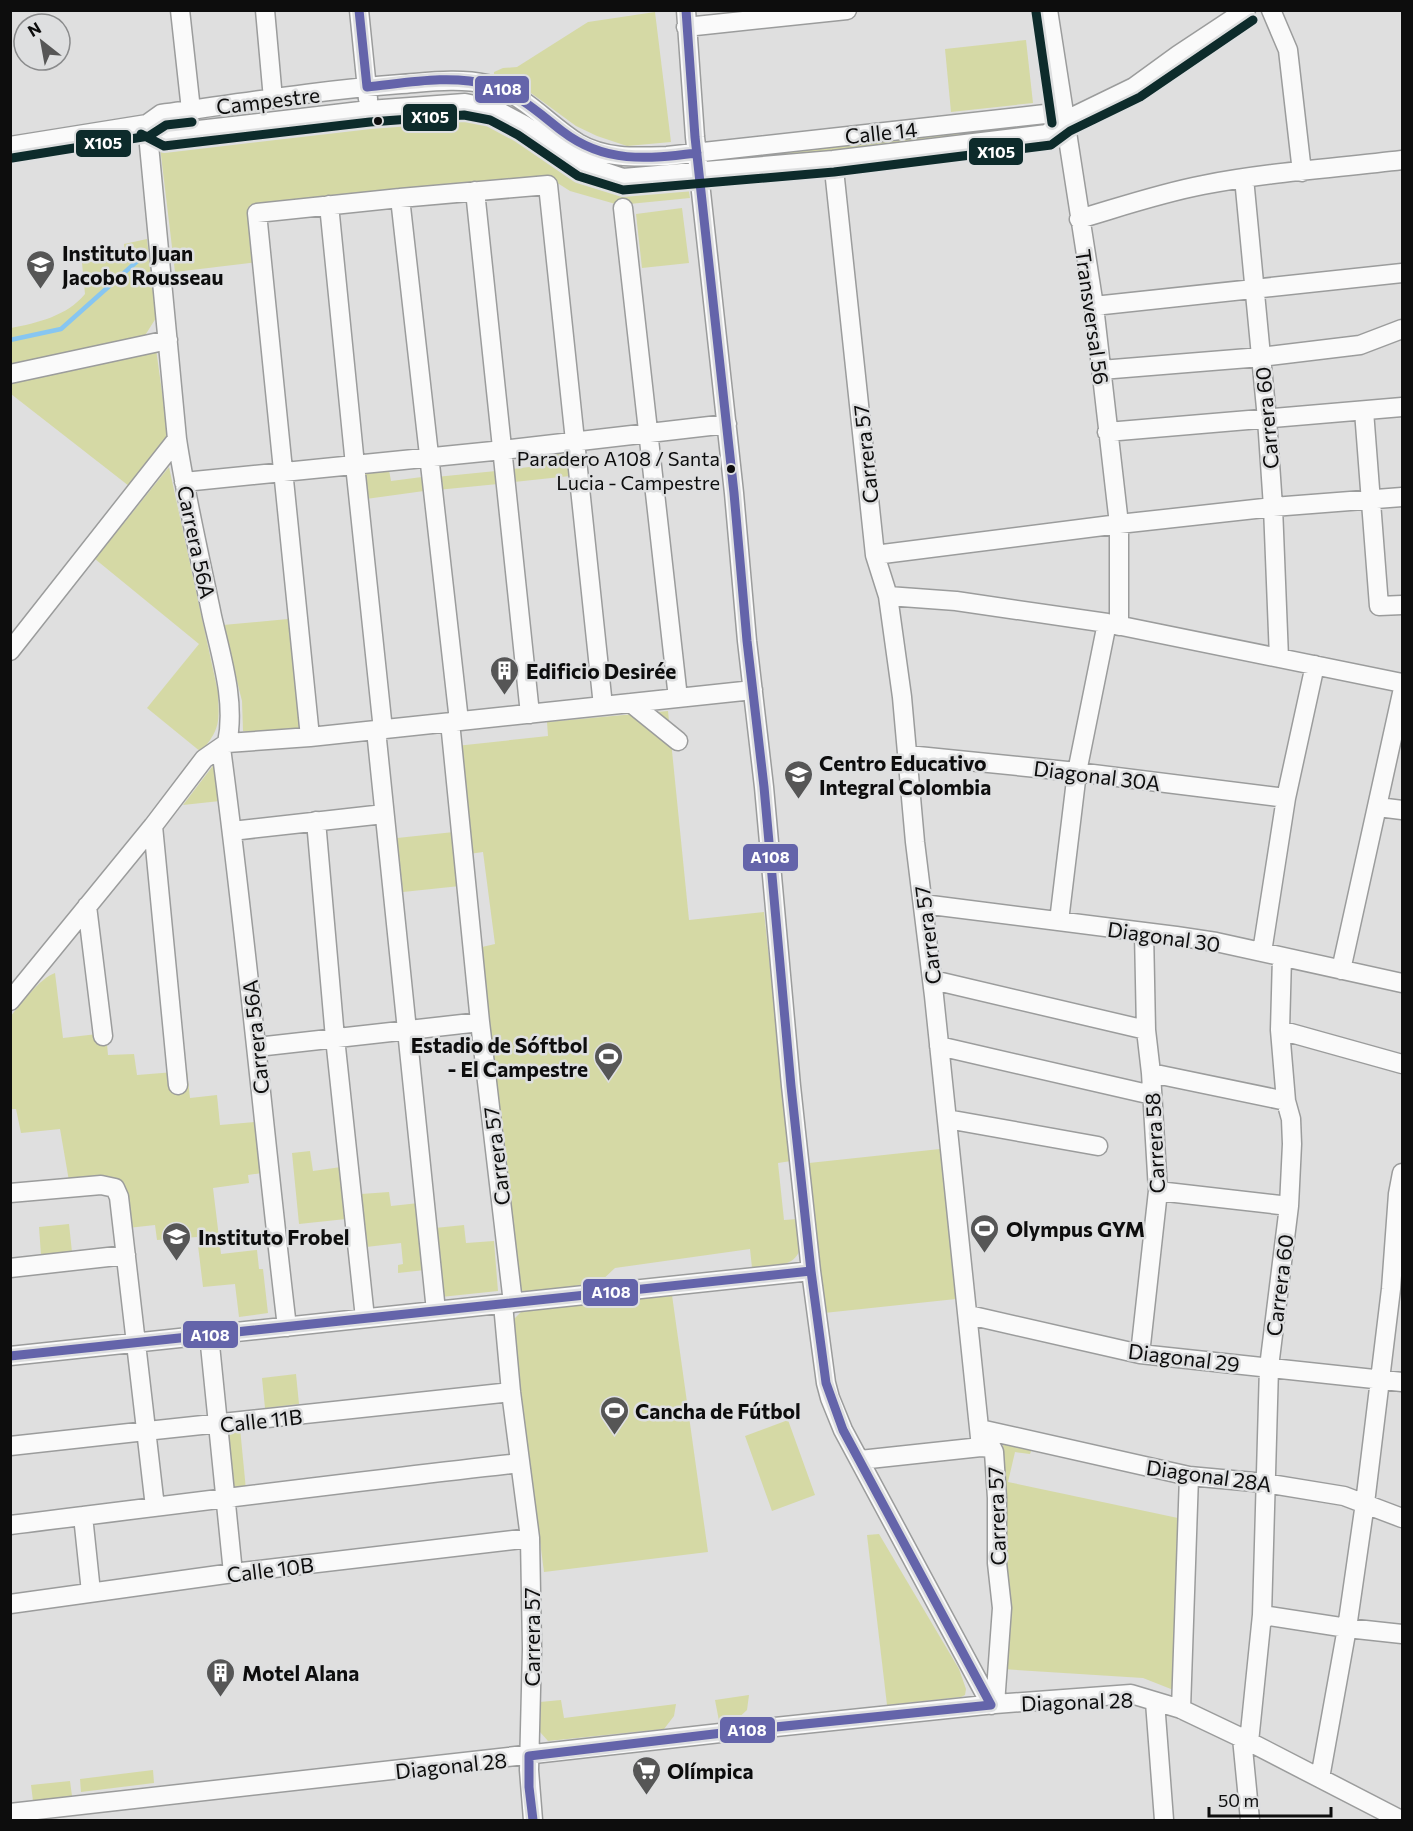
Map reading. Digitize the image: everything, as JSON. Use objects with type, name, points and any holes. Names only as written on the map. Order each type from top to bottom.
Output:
[{"type":"street","points":[[180,10],[191,110]]},
{"type":"street","points":[[265,10],[273,99]]},
{"type":"street","points":[[358,10],[369,110]]},
{"type":"street","points":[[847,10],[686,19],[697,153],[764,787],[791,1086],[811,1271],[830,1398],[843,1430],[993,1705]]},
{"type":"street","name":"Transversal 56","points":[[1048,10],[1094,306],[1119,524],[1113,624]]},
{"type":"street","name":"Calle 14","points":[[699,172],[833,160],[1047,134],[1064,121],[1134,87],[1246,10]]},
{"type":"street","points":[[1271,10],[1288,50],[1302,172]]},
{"type":"street","name":"Campestre","points":[[697,153],[618,157],[579,143],[534,108],[488,84],[441,81],[367,87],[161,114],[147,124],[164,134],[369,110],[465,103],[494,109],[524,125],[573,159],[598,171],[623,178],[699,172]]},
{"type":"street","points":[[524,125],[534,108]]},
{"type":"street","name":"Calle 14","points":[[697,153],[1045,114],[1064,121]]},
{"type":"street","points":[[10,146],[147,124]]},
{"type":"street","name":"Carrera 56A","points":[[147,124],[177,439],[225,674],[230,714],[224,746],[287,1327]]},
{"type":"street","name":"Carrera 57","points":[[833,160],[874,555],[888,596],[903,697],[981,1438],[994,1452],[997,1563],[1002,1608],[993,1705]]},
{"type":"street","points":[[1079,219],[1164,194],[1244,178],[1402,160]]},
{"type":"street","name":"Carrera 60","points":[[1244,178],[1268,418],[1279,658]]},
{"type":"street","points":[[310,737],[257,213],[330,205],[548,186],[603,706]]},
{"type":"street","points":[[476,191],[530,714]]},
{"type":"street","name":"Carrera 57","points":[[400,198],[429,457],[508,1303],[512,1392],[530,1538],[532,1649],[529,1787],[533,1821]]},
{"type":"street","points":[[330,205],[380,730],[384,814],[436,1311]]},
{"type":"street","points":[[623,208],[678,698]]},
{"type":"street","points":[[1094,306],[1402,273]]},
{"type":"street","points":[[1101,370],[1261,357],[1360,345],[1402,329]]},
{"type":"street","points":[[10,374],[168,340]]},
{"type":"street","points":[[1107,432],[1402,407]]},
{"type":"street","points":[[1364,411],[1378,606],[1402,605]]},
{"type":"street","points":[[184,482],[503,450],[727,424]]},
{"type":"street","points":[[10,651],[177,439]]},
{"type":"street","points":[[874,555],[1119,524],[1402,496]]},
{"type":"street","points":[[888,596],[956,601],[1113,624],[1402,683]]},
{"type":"street","points":[[1059,921],[1077,772],[1113,624]]},
{"type":"street","points":[[1262,952],[1286,798],[1315,665]]},
{"type":"street","points":[[10,1001],[153,826],[204,759],[224,746],[753,690]]},
{"type":"street","points":[[1341,970],[1402,693]]},
{"type":"street","points":[[632,703],[678,741]]},
{"type":"street","name":"Diagonal 30A","points":[[908,754],[1286,798]]},
{"type":"street","points":[[1378,807],[1402,810]]},
{"type":"street","points":[[232,831],[384,814]]},
{"type":"street","points":[[316,821],[335,1038],[364,1318]]},
{"type":"street","points":[[153,826],[178,1085]]},
{"type":"street","name":"Diagonal 30","points":[[923,904],[1216,942],[1402,983]]},
{"type":"street","points":[[87,906],[103,1036]]},
{"type":"street","name":"Carrera 58","points":[[1140,1354],[1158,1191],[1146,1030],[1144,932]]},
{"type":"street","name":"Carrera 60","points":[[1250,1821],[1246,1740],[1262,1615],[1269,1367],[1289,1206],[1291,1119],[1286,1101],[1280,1030],[1282,957]]},
{"type":"street","points":[[933,980],[1146,1030]]},
{"type":"street","points":[[257,1047],[480,1022]]},
{"type":"street","points":[[1280,1030],[1402,1064]]},
{"type":"street","points":[[939,1046],[1152,1095]]},
{"type":"street","points":[[1151,1073],[1286,1101]]},
{"type":"street","points":[[947,1119],[1098,1146]]},
{"type":"street","points":[[1320,1778],[1347,1628],[1381,1379],[1397,1290],[1398,1194],[1402,1173]]},
{"type":"street","points":[[10,1193],[100,1185],[116,1188],[137,1342],[155,1507]]},
{"type":"street","points":[[1158,1191],[1289,1206]]},
{"type":"street","points":[[10,1268],[126,1255]]},
{"type":"street","points":[[10,1356],[811,1271]]},
{"type":"street","name":"Diagonal 29","points":[[969,1315],[1140,1354],[1402,1382]]},
{"type":"street","points":[[209,1335],[233,1573]]},
{"type":"street","name":"Calle 11B","points":[[10,1446],[512,1392]]},
{"type":"street","name":"Diagonal 28A","points":[[860,1460],[981,1438],[1189,1476],[1265,1483],[1344,1496],[1402,1518]]},
{"type":"street","points":[[10,1525],[520,1463]]},
{"type":"street","points":[[1181,1709],[1189,1476]]},
{"type":"street","points":[[82,1516],[92,1592]]},
{"type":"street","name":"Calle 10B","points":[[10,1604],[233,1573],[530,1538]]},
{"type":"street","points":[[1262,1615],[1402,1634]]},
{"type":"street","name":"Diagonal 28","points":[[10,1813],[756,1729],[993,1705],[1131,1694],[1181,1709],[1246,1740],[1401,1821]]},
{"type":"street","points":[[1155,1702],[1164,1821]]},
{"type":"green space","points":[[655,12],[671,142],[627,146],[597,136],[576,126],[520,85],[494,74],[503,68],[517,67],[588,22]]},
{"type":"green space","points":[[1026,40],[1033,103],[951,112],[945,49]]},
{"type":"green space","points":[[449,116],[477,117],[509,128],[578,173],[620,191],[688,186],[690,198],[619,205],[570,191],[544,178],[521,178],[253,205],[258,262],[175,272],[160,147],[371,121]]},
{"type":"green space","points":[[1047,121],[1048,128],[731,163],[730,156]]},
{"type":"green space","points":[[682,208],[689,263],[642,268],[636,214]]},
{"type":"green space","points":[[147,239],[156,318],[144,337],[11,366],[11,328],[31,324],[70,308],[85,294],[82,263],[125,257],[124,244]]},
{"type":"green space","points":[[156,349],[168,435],[129,486],[11,394],[10,381]]},
{"type":"green space","points":[[567,451],[570,476],[514,482],[512,469],[538,466],[537,455]]},
{"type":"green space","points":[[169,467],[218,692],[217,724],[212,737],[201,752],[147,708],[199,644],[95,559]]},
{"type":"green space","points":[[389,470],[391,481],[422,477],[424,491],[366,499],[363,473]]},
{"type":"green space","points":[[496,471],[498,484],[437,490],[436,477]]},
{"type":"green space","points":[[288,619],[300,729],[255,733],[243,731],[242,701],[223,625]]},
{"type":"green space","points":[[668,711],[689,920],[764,912],[791,1161],[778,1163],[784,1220],[797,1219],[800,1247],[793,1259],[781,1265],[752,1268],[750,1249],[615,1268],[599,1283],[517,1293],[482,947],[495,944],[483,852],[469,854],[456,746],[548,736],[547,722]]},
{"type":"green space","points":[[215,763],[220,801],[183,805]]},
{"type":"green space","points":[[454,832],[460,886],[403,892],[397,838]]},
{"type":"green space","points":[[55,973],[63,1038],[106,1033],[108,1055],[134,1054],[137,1075],[187,1071],[190,1098],[217,1095],[220,1125],[255,1122],[262,1173],[248,1175],[249,1183],[213,1188],[221,1254],[257,1250],[259,1269],[263,1269],[268,1313],[239,1317],[235,1284],[203,1287],[197,1237],[157,1240],[155,1225],[128,1228],[121,1187],[69,1181],[60,1129],[21,1133],[16,1109],[11,1109],[10,1017],[37,986]]},
{"type":"green space","points":[[940,1149],[956,1299],[824,1313],[809,1163]]},
{"type":"green space","points":[[310,1151],[313,1171],[341,1167],[346,1219],[299,1224],[292,1153]]},
{"type":"green space","points":[[389,1192],[391,1206],[419,1203],[425,1270],[398,1273],[398,1265],[403,1264],[401,1243],[366,1247],[361,1194]]},
{"type":"green space","points":[[69,1224],[72,1252],[41,1255],[39,1227]]},
{"type":"green space","points":[[464,1225],[466,1243],[494,1241],[498,1291],[441,1297],[435,1228]]},
{"type":"green space","name":"Cancha de Fútbol","points":[[672,1295],[708,1552],[544,1572],[513,1334],[514,1319],[521,1312],[538,1309]]},
{"type":"green space","points":[[296,1374],[299,1404],[265,1408],[262,1378]]},
{"type":"green space","points":[[788,1420],[815,1495],[772,1511],[745,1436]]},
{"type":"green space","points":[[240,1428],[246,1490],[230,1492],[224,1436],[233,1434]]},
{"type":"green space","points":[[1003,1443],[1032,1449],[1030,1454],[1015,1452],[1008,1482],[1178,1518],[1176,1691],[1143,1678],[1002,1669],[1009,1590],[1005,1561]]},
{"type":"green space","points":[[879,1534],[959,1669],[966,1689],[965,1695],[887,1705],[867,1535]]},
{"type":"green space","points":[[749,1695],[747,1710],[735,1721],[721,1723],[719,1721],[715,1700]]},
{"type":"green space","points":[[561,1700],[564,1718],[676,1704],[674,1716],[664,1729],[548,1741],[540,1732],[540,1702]]},
{"type":"green space","points":[[153,1770],[154,1783],[81,1792],[80,1779]]},
{"type":"green space","points":[[70,1781],[72,1796],[33,1801],[31,1785]]},
{"type":"waterway","points":[[10,340],[61,329],[143,256]]},
{"type":"transit line","name":"A108","points":[[359,10],[367,87],[428,80],[474,82],[510,93],[578,142],[594,149],[627,157],[661,157],[697,153]]},
{"type":"transit line","name":"A108","points":[[533,1820],[529,1787],[529,1756],[756,1729],[991,1705],[843,1430],[826,1383],[791,1086],[764,787],[695,137],[686,10]]},
{"type":"transit line","name":"X105","points":[[1036,12],[1052,123]]},
{"type":"transit line","name":"X105","points":[[141,134],[164,146],[370,122],[464,115],[490,120],[518,135],[578,176],[623,190],[834,172],[1051,145],[1070,131],[1140,97],[1253,20]]},
{"type":"transit line","name":"X105","points":[[12,158],[149,136],[166,125],[192,122]]},
{"type":"transit line","name":"A108","points":[[10,1356],[811,1271]]},
{"type":"place","name":"Instituto Juan Jacobo Rousseau","points":[[41,290]]},
{"type":"place","name":"Paradero A108 / Santa Lucia - Campestre","points":[[731,469]]},
{"type":"place","name":"Edificio Desirée","points":[[505,696]]},
{"type":"place","name":"Centro Educativo Integral Colombia","points":[[798,800]]},
{"type":"place","name":"Estadio de Sóftbol - El Campestre","points":[[609,1082]]},
{"type":"place","name":"Olympus GYM","points":[[985,1254]]},
{"type":"place","name":"Instituto Frobel","points":[[177,1262]]},
{"type":"place","name":"Cancha de Fútbol","points":[[614,1436]]},
{"type":"place","name":"Motel Alana","points":[[221,1698]]},
{"type":"place","name":"Olímpica","points":[[646,1796]]}]
